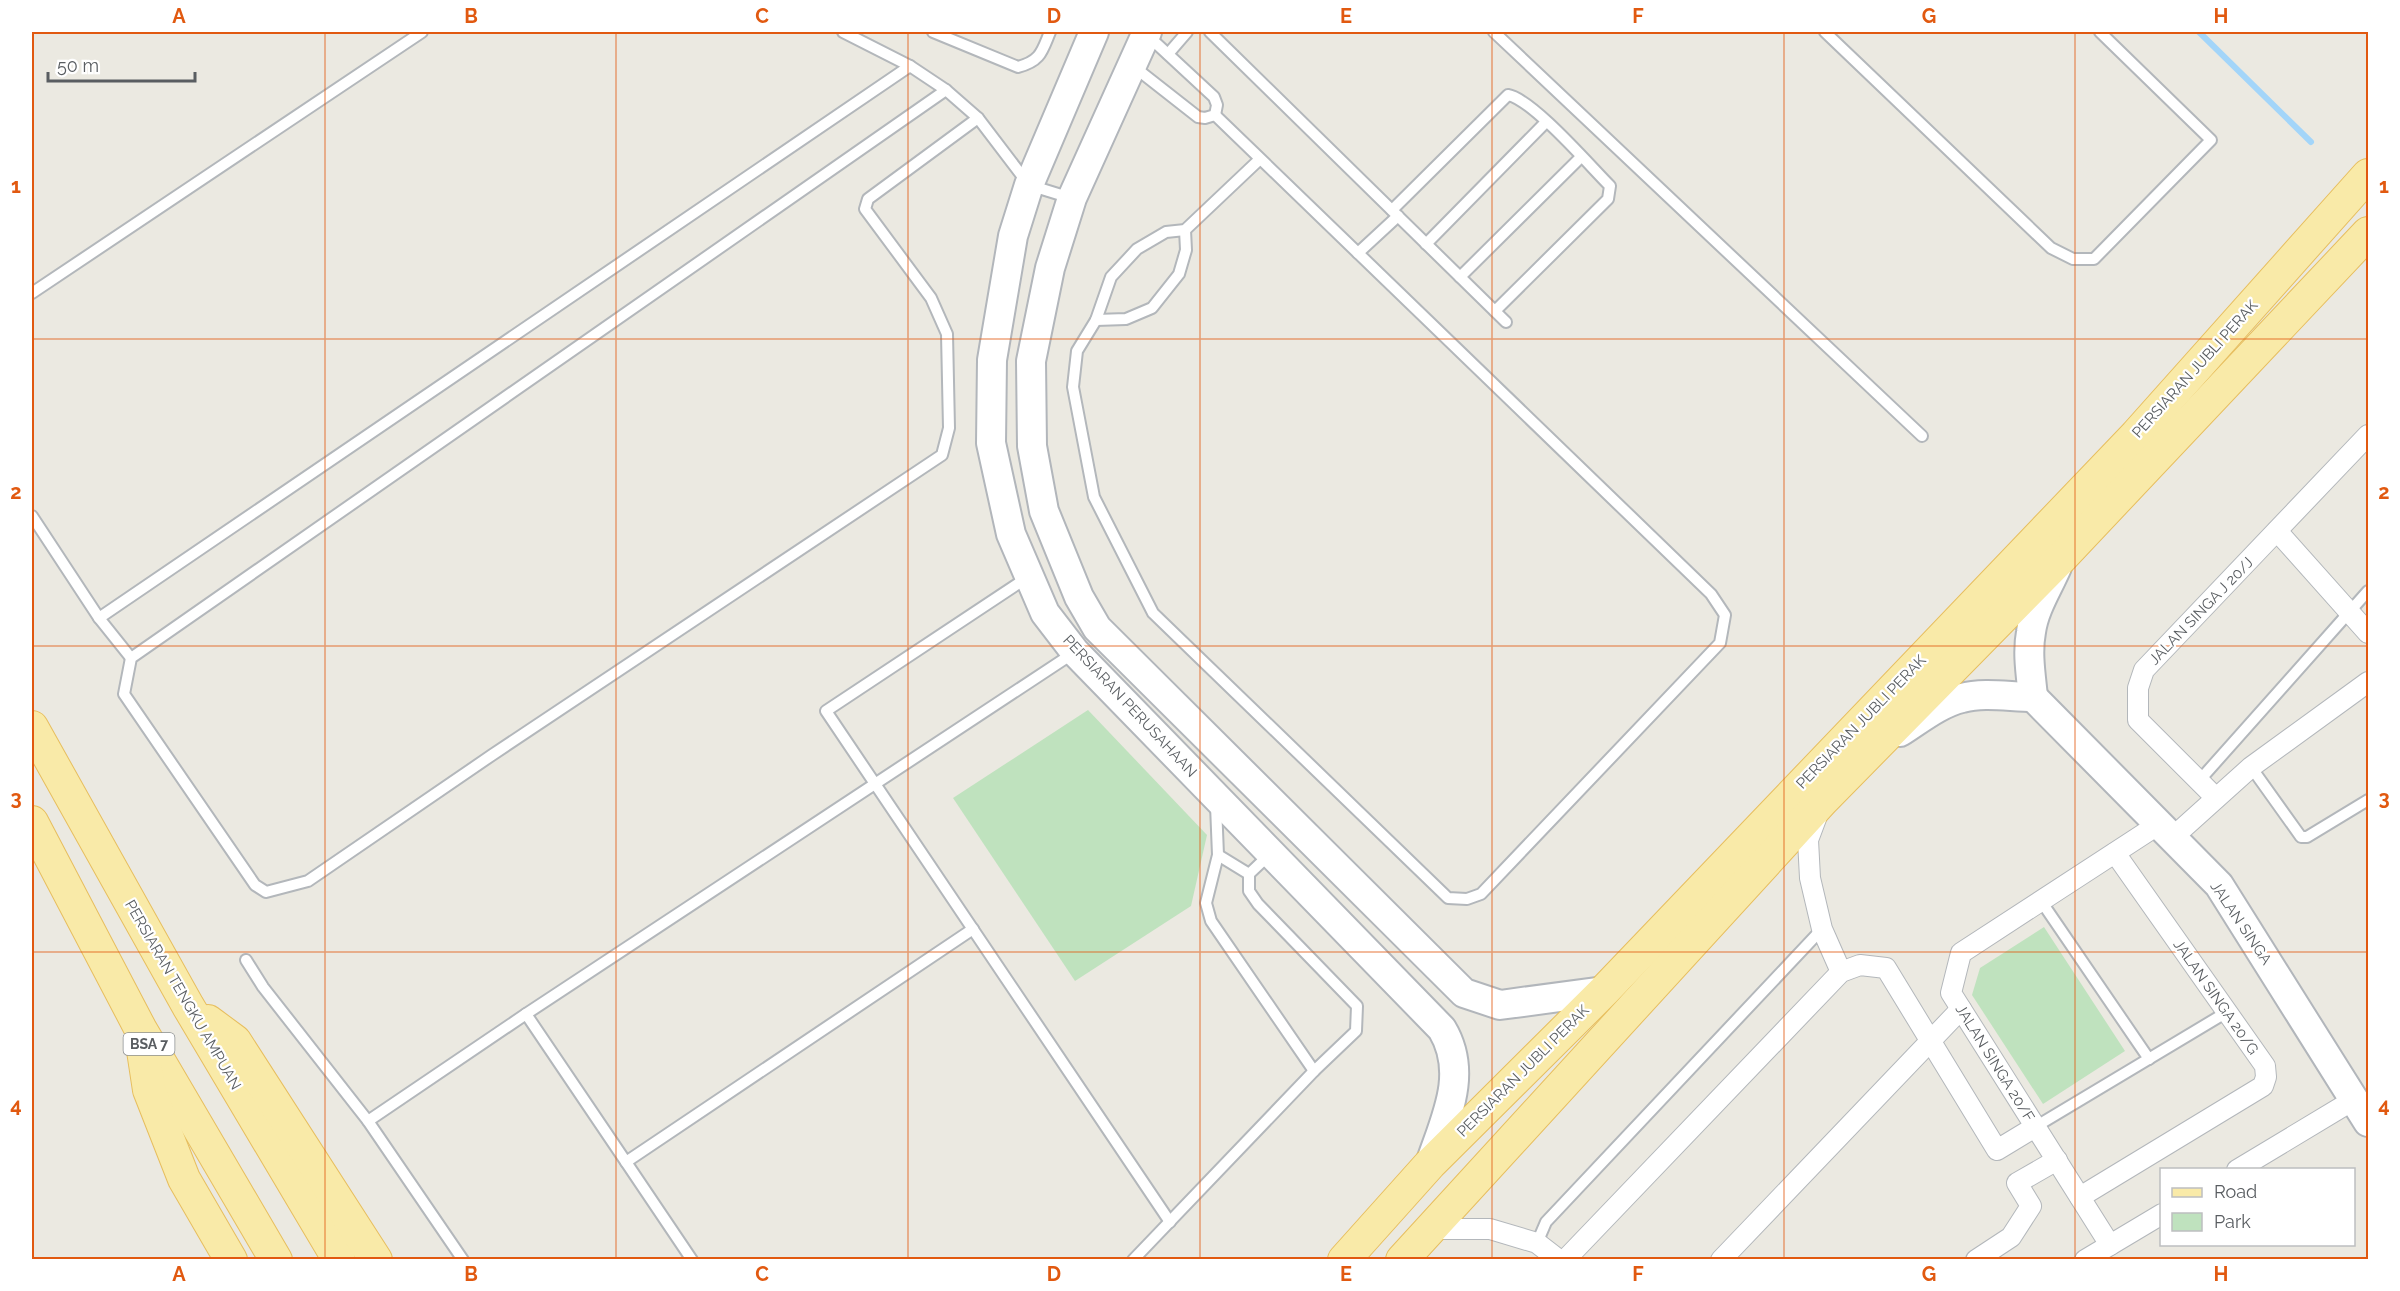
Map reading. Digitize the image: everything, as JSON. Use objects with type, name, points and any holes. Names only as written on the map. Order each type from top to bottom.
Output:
[{"type":"main road","name":"PERSIARAN PERUSAHAAN","points":[[1094,32],[1029,185],[1013,236],[992,360],[991,443],[1011,534],[1045,613],[1075,652],[1442,1029],[1450,1044],[1456,1066],[1452,1095],[1430,1164]]},
{"type":"main road","name":"PERSIARAN PERUSAHAAN","points":[[1147,33],[1072,198],[1050,268],[1030,362],[1032,446],[1044,511],[1079,597],[1097,628],[1464,993],[1500,1005],[1604,991]]},
{"type":"main road","name":"PERSIARAN JUBLI PERAK","points":[[1344,1260],[1430,1164],[1604,991],[2136,435],[2368,175]]},
{"type":"main road","name":"PERSIARAN JUBLI PERAK","points":[[1402,1260],[1867,753],[2063,556],[2368,233]]},
{"type":"main road","points":[[1867,753],[1938,708],[1961,698],[2033,697],[2029,646],[2031,630],[2036,612],[2063,556]]},
{"type":"main road","name":"JALAN SINGA","points":[[2033,697],[2219,885],[2362,1110]]},
{"type":"main road","name":"PERSIARAN TENGKU AMPUAN","points":[[32,727],[188,1006],[339,1260]]},
{"type":"main road","name":"BSA 7","points":[[32,822],[140,1028],[276,1260]]},
{"type":"main road","points":[[188,1006],[235,1041],[376,1260]]},
{"type":"main road","points":[[140,1028],[149,1090],[184,1179],[231,1260]]},
{"type":"street","name":"JALAN SINGA J 20/J","points":[[2216,798],[2138,720],[2138,688],[2144,670],[2368,435]]},
{"type":"street","points":[[2277,531],[2368,633]]},
{"type":"street","name":"JALAN SINGA 20/F","points":[[2110,1245],[1950,993],[1961,953],[2115,853],[2166,831],[2216,798],[2251,767],[2368,682]]},
{"type":"street","points":[[1823,800],[1808,840],[1810,878],[1822,929],[1841,972]]},
{"type":"street","name":"JALAN SINGA 20/G","points":[[2080,1197],[2263,1086],[2266,1077],[2265,1066],[2115,853]]},
{"type":"street","points":[[1565,1260],[1841,972],[1860,965],[1886,968],[1997,1150],[2035,1127]]},
{"type":"street","points":[[1721,1260],[1961,1009]]},
{"type":"street","points":[[2240,1168],[2362,1110]]},
{"type":"street","points":[[1976,1260],[2011,1237],[2031,1206],[2017,1183],[2057,1160]]},
{"type":"street","points":[[2091,1258],[2160,1216]]},
{"type":"street","points":[[1431,1229],[1490,1229],[1537,1243],[1559,1260]]},
{"type":"lane","points":[[32,293],[422,32]]},
{"type":"lane","points":[[843,32],[910,66],[946,90],[978,118],[1029,185],[1072,198]]},
{"type":"lane","points":[[933,32],[1018,67],[1031,64],[1040,55],[1050,32]]},
{"type":"lane","points":[[1168,54],[1186,32]]},
{"type":"lane","points":[[1210,32],[1506,322]]},
{"type":"lane","points":[[1494,32],[1922,436]]},
{"type":"lane","points":[[1825,32],[2051,248],[2073,260],[2094,259],[2211,140],[2100,32]]},
{"type":"lane","points":[[1147,33],[1214,97],[1217,105],[1215,115]]},
{"type":"lane","points":[[99,618],[910,66]]},
{"type":"lane","points":[[1133,66],[1198,117],[1205,118],[1215,115]]},
{"type":"lane","points":[[946,90],[131,658],[124,694],[255,885],[266,892],[309,881],[492,755],[942,455],[950,428],[947,334],[931,298],[864,209],[868,200],[978,118]]},
{"type":"lane","points":[[1358,253],[1508,95],[1517,97],[1546,122],[1610,186],[1608,199],[1495,311]]},
{"type":"lane","points":[[1215,115],[1711,594],[1725,615],[1720,644],[1481,894],[1467,899],[1448,898],[1153,613],[1094,497],[1073,387],[1077,351],[1096,320],[1111,277],[1137,249],[1166,232],[1185,230],[1260,159]]},
{"type":"lane","points":[[1426,244],[1546,122]]},
{"type":"lane","points":[[1460,277],[1581,157]]},
{"type":"lane","points":[[1096,320],[1126,319],[1152,308],[1179,274],[1186,250],[1185,230]]},
{"type":"lane","points":[[32,516],[99,618],[131,658]]},
{"type":"lane","points":[[1029,576],[826,711],[1170,1222]]},
{"type":"lane","points":[[2199,781],[2368,591]]},
{"type":"lane","points":[[368,1121],[526,1014],[1075,652]]},
{"type":"lane","points":[[2251,767],[2301,837],[2307,837],[2368,800]]},
{"type":"lane","points":[[1216,797],[1218,855],[1206,903],[1211,921],[1314,1071]]},
{"type":"lane","points":[[1133,1260],[1314,1071],[1356,1031],[1357,1006],[1258,904],[1249,891],[1250,874],[1270,853]]},
{"type":"lane","points":[[1218,855],[1250,874]]},
{"type":"lane","points":[[2041,901],[2149,1059]]},
{"type":"lane","points":[[626,1162],[973,929]]},
{"type":"lane","points":[[1537,1243],[1546,1222],[1822,929]]},
{"type":"lane","points":[[246,960],[263,987],[368,1121],[463,1260]]},
{"type":"lane","points":[[2035,1127],[2227,1012]]},
{"type":"lane","points":[[526,1014],[692,1260]]},
{"type":"green space","points":[[1088,710],[1207,835],[1191,906],[1075,981],[953,798]]},
{"type":"green space","points":[[2044,927],[2125,1051],[2043,1104],[1972,995],[1980,968]]},
{"type":"waterway","points":[[2199,32],[2311,142]]}]
